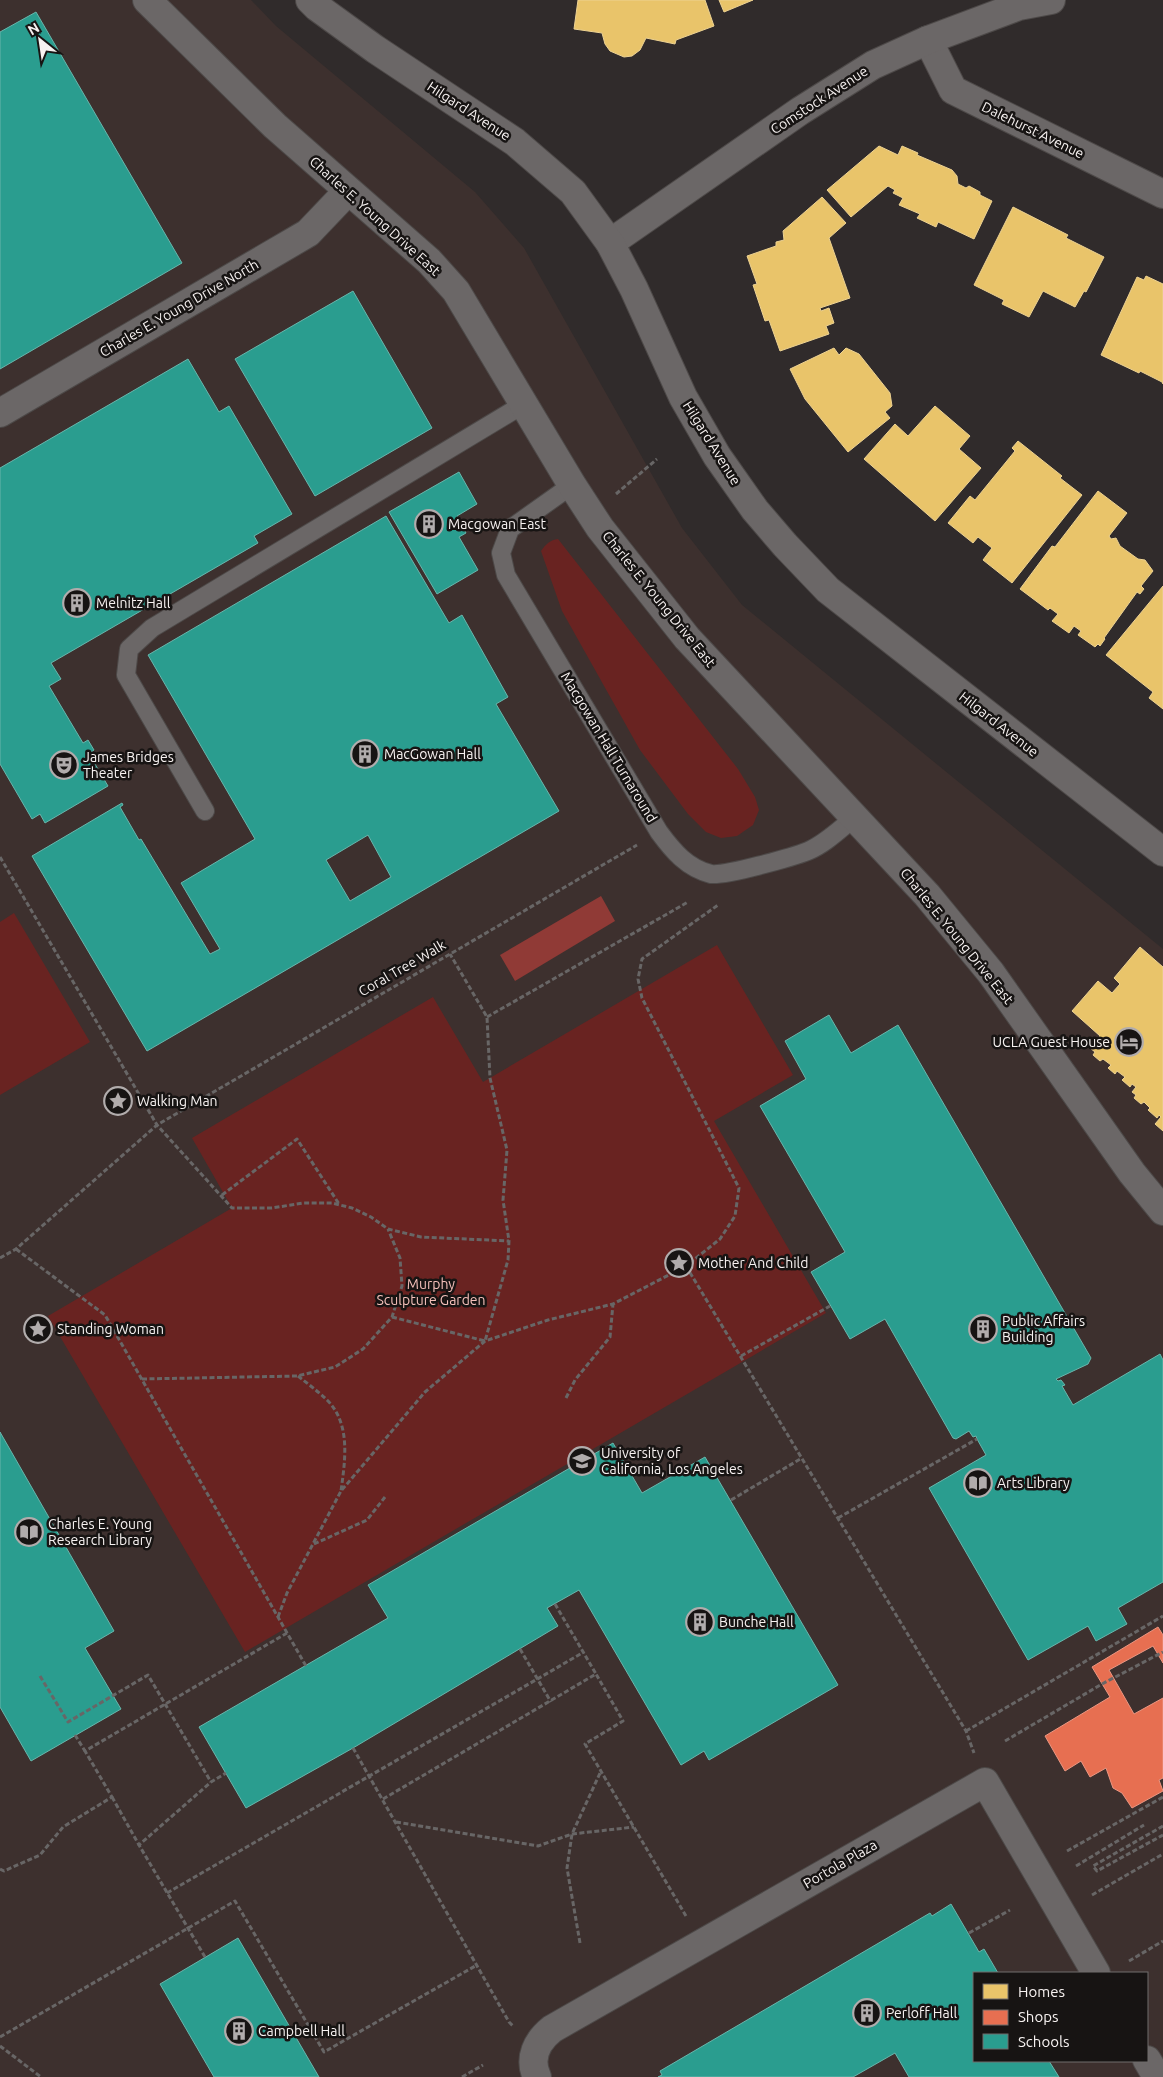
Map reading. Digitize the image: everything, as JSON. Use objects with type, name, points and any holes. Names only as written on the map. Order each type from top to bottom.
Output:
[{"type":"street","name":"Charles E. Young Drive East","points":[[147,0],[275,126],[429,261],[456,291],[572,485],[600,528],[687,638],[928,895],[991,973],[1132,1173],[1163,1210]]},
{"type":"street","name":"Hilgard Avenue","points":[[310,0],[375,49],[515,142],[573,192],[610,243],[634,289],[683,397],[712,448],[755,510],[828,590],[1163,852]]},
{"type":"street","name":"Comstock Avenue","points":[[610,243],[800,111],[874,65],[928,40],[1019,6],[1051,0]]},
{"type":"street","name":"Dalehurst Avenue","points":[[928,40],[953,90],[1163,194]]},
{"type":"street","name":"Charles E. Young Drive North","points":[[0,413],[308,233],[348,191]]},
{"type":"street","points":[[985,1782],[1095,1972]]},
{"type":"street","name":"Portola Plaza","points":[[535,2049],[543,2036],[552,2028],[985,1782]]},
{"type":"street","points":[[535,2049],[532,2060],[537,2077]]},
{"type":"street","points":[[1148,2062],[1157,2077]]},
{"type":"lane","points":[[205,811],[126,675],[128,649],[152,628],[524,404]]},
{"type":"lane","name":"Macgowan Hall Turnaround","points":[[572,485],[510,529],[501,553],[506,575],[659,832],[672,850],[688,864],[712,874],[744,870],[807,852],[854,818]]},
{"type":"path","points":[[611,498],[657,459]]},
{"type":"path","name":"Coral Tree Walk","points":[[0,1258],[16,1249],[157,1125],[659,832]]},
{"type":"path","points":[[0,857],[157,1125],[232,1208],[272,1208],[303,1203],[340,1205],[365,1214],[388,1229],[421,1237],[509,1241]]},
{"type":"path","points":[[487,1017],[688,902]]},
{"type":"path","points":[[278,1617],[287,1593],[341,1491],[425,1392],[485,1341],[548,1320],[613,1304],[686,1266],[720,1239],[735,1216],[739,1188],[642,998],[638,980],[642,959],[718,905]]},
{"type":"path","points":[[450,954],[487,1017],[490,1078],[507,1150],[503,1200],[509,1241],[508,1260],[485,1341]]},
{"type":"path","points":[[222,1195],[297,1139],[340,1205]]},
{"type":"path","points":[[142,1379],[297,1376],[335,1367],[363,1349],[392,1317],[402,1286],[400,1258],[388,1229]]},
{"type":"path","points":[[16,1249],[105,1315],[306,1666]]},
{"type":"path","points":[[686,1266],[966,1731],[985,1782]]},
{"type":"path","points":[[566,1398],[575,1380],[610,1338],[613,1304]]},
{"type":"path","points":[[741,1356],[830,1306]]},
{"type":"path","points":[[392,1317],[485,1341]]},
{"type":"path","points":[[297,1376],[329,1402],[343,1426],[345,1459],[341,1491]]},
{"type":"path","points":[[838,1518],[978,1439]]},
{"type":"path","points":[[731,1500],[802,1458]]},
{"type":"path","points":[[314,1544],[367,1520],[385,1497]]},
{"type":"path","points":[[555,1604],[623,1721],[585,1744],[687,1918]]},
{"type":"path","points":[[966,1731],[1163,1616]]},
{"type":"path","points":[[85,1750],[288,1633]]},
{"type":"path","points":[[520,1649],[551,1702]]},
{"type":"path","points":[[167,1893],[584,1652]]},
{"type":"path","points":[[1005,1741],[1102,1684],[1163,1652]]},
{"type":"path","points":[[383,1799],[596,1674]]},
{"type":"path","points":[[40,1676],[68,1722],[148,1675],[211,1782]]},
{"type":"path","points":[[75,1735],[205,1957]]},
{"type":"path","points":[[353,1748],[509,2022],[535,2049]]},
{"type":"path","points":[[580,1943],[567,1868],[572,1834],[601,1771]]},
{"type":"path","points":[[139,1845],[211,1782],[226,1773]]},
{"type":"path","points":[[0,1869],[4,1871],[40,1854],[63,1828],[112,1797]]},
{"type":"path","points":[[1067,1851],[1163,1797]]},
{"type":"path","points":[[396,1822],[538,1846],[572,1834],[634,1828]]},
{"type":"path","points":[[1076,1866],[1144,1825]]},
{"type":"path","points":[[1163,1826],[1094,1866],[1097,1872],[1163,1835]]},
{"type":"path","points":[[1092,1895],[1163,1854]]},
{"type":"path","points":[[0,2037],[235,1901],[324,2052],[476,1965]]},
{"type":"path","points":[[969,1933],[1010,1910]]},
{"type":"path","points":[[1130,1960],[1163,1941]]},
{"type":"path","points":[[0,2046],[41,2077]]},
{"type":"path","points":[[462,2077],[482,2065]]},
{"type":"shaded area","name":"University of California, Los Angeles","points":[[0,0],[251,0],[276,26],[475,192],[524,248],[682,528],[742,605],[1163,949],[1163,2077],[0,2077]]},
{"type":"shaded area","points":[[601,896],[615,921],[515,981],[500,955]]},
{"type":"green space","points":[[558,539],[738,769],[755,797],[759,810],[753,825],[737,836],[721,838],[706,832],[688,814],[640,750],[562,611],[541,551],[548,543]]},
{"type":"green space","points":[[14,913],[90,1042],[0,1095],[0,922]]},
{"type":"green space","name":"Murphy Sculpture Garden","points":[[717,945],[793,1075],[714,1121],[826,1313],[245,1652],[48,1316],[232,1208],[192,1138],[433,997],[483,1082]]},
{"type":"building: Homes","points":[[578,0],[705,0],[714,26],[676,40],[675,44],[646,38],[640,50],[632,56],[624,57],[610,51],[605,44],[602,33],[574,29]]},
{"type":"building: Homes","points":[[719,0],[753,0],[724,12]]},
{"type":"building: Homes","points":[[879,146],[898,155],[902,146],[918,153],[917,155],[952,170],[957,176],[958,184],[966,188],[969,186],[980,192],[980,195],[992,201],[974,239],[938,222],[936,227],[917,218],[920,214],[899,205],[903,198],[893,193],[895,190],[888,186],[851,217],[827,190]]},
{"type":"building: Homes","points":[[822,197],[846,223],[829,238],[850,298],[820,308],[821,311],[829,308],[834,323],[826,326],[829,334],[780,351],[769,320],[765,321],[753,285],[757,284],[747,256],[776,246],[776,242],[784,240],[783,231]]},
{"type":"building: Homes","points":[[1013,207],[1068,235],[1066,238],[1104,257],[1086,292],[1084,291],[1075,307],[1043,291],[1029,317],[1002,304],[1004,300],[974,285]]},
{"type":"building: Homes","points":[[1146,276],[1163,284],[1163,384],[1140,371],[1139,373],[1101,355],[1137,277],[1144,280]]},
{"type":"building: Homes","points":[[834,348],[839,355],[846,348],[859,354],[890,393],[892,406],[885,412],[890,418],[848,452],[805,399],[790,369]]},
{"type":"building: Homes","points":[[935,406],[970,436],[959,449],[981,468],[935,521],[864,459],[895,424],[908,436]]},
{"type":"building: Homes","points":[[1018,441],[1062,476],[1060,478],[1082,495],[1012,583],[983,560],[992,548],[978,537],[973,543],[948,523],[970,496],[975,500],[1015,451],[1012,448]]},
{"type":"building: Homes","points":[[1098,491],[1127,513],[1109,536],[1111,539],[1116,538],[1120,546],[1138,559],[1145,560],[1153,571],[1141,586],[1144,589],[1140,594],[1137,592],[1100,646],[1098,644],[1095,647],[1078,635],[1081,631],[1074,626],[1069,633],[1052,621],[1058,614],[1050,608],[1048,610],[1020,589],[1052,546],[1055,547]]},
{"type":"building: Homes","points":[[1163,586],[1163,709],[1149,698],[1153,692],[1106,655]]},
{"type":"building: Homes","name":"UCLA Guest House","points":[[1140,947],[1163,967],[1163,1131],[1155,1124],[1161,1117],[1159,1115],[1157,1118],[1148,1110],[1150,1108],[1144,1102],[1141,1104],[1134,1098],[1136,1095],[1132,1092],[1136,1087],[1132,1084],[1130,1087],[1122,1080],[1125,1077],[1117,1071],[1115,1074],[1108,1068],[1111,1065],[1103,1059],[1100,1061],[1093,1055],[1095,1052],[1090,1048],[1100,1036],[1072,1011],[1098,981],[1112,993],[1120,984],[1114,978]]},
{"type":"building: Shops","points":[[1158,1627],[1163,1635],[1163,1663],[1153,1646],[1109,1670],[1134,1714],[1163,1698],[1163,1778],[1159,1780],[1163,1791],[1132,1808],[1122,1793],[1113,1788],[1106,1768],[1090,1777],[1081,1761],[1065,1771],[1045,1736],[1110,1697],[1092,1667]]},
{"type":"building: Schools","points":[[36,12],[182,263],[0,369],[0,32]]},
{"type":"building: Schools","points":[[353,291],[432,428],[315,496],[235,359]]},
{"type":"building: Schools","name":"Melnitz Hall","points":[[188,359],[219,412],[229,406],[292,514],[254,536],[258,543],[51,663],[61,679],[49,686],[83,743],[88,740],[94,750],[89,754],[108,786],[45,823],[40,814],[32,819],[0,764],[0,468]]},
{"type":"building: Schools","name":"Macgowan East","points":[[459,472],[477,504],[457,516],[466,533],[459,537],[478,570],[437,594],[389,512]]},
{"type":"building: Schools","name":"MacGowan Hall","points":[[386,516],[449,623],[462,615],[508,697],[496,704],[559,811],[147,1051],[32,856],[122,803],[123,805],[120,807],[139,840],[141,839],[210,954],[220,949],[181,883],[255,839],[148,655]],"holes":[[[368,835],[391,877],[350,901],[326,860]]]},
{"type":"building: Schools","name":"Public Affairs Building","points":[[829,1015],[851,1053],[898,1025],[1091,1358],[1088,1364],[1056,1379],[1058,1381],[1061,1380],[1065,1385],[1062,1386],[1073,1405],[1160,1354],[1163,1360],[1163,1582],[1118,1608],[1127,1624],[1096,1641],[1088,1626],[1028,1660],[929,1488],[986,1455],[976,1436],[973,1437],[969,1431],[956,1439],[953,1438],[885,1319],[850,1339],[811,1272],[845,1252],[760,1106],[806,1079],[785,1041]]},
{"type":"building: Schools","name":"Charles E. Young Research Library","points":[[0,1432],[114,1631],[85,1648],[121,1709],[31,1761],[0,1707]]},
{"type":"building: Schools","name":"Bunche Hall","points":[[613,1443],[642,1493],[705,1457],[838,1685],[709,1760],[704,1751],[681,1765],[579,1590],[547,1608],[558,1626],[353,1748],[246,1808],[199,1727],[388,1618],[368,1585]]},
{"type":"building: Schools","name":"Perloff Hall","points":[[951,1904],[979,1952],[984,1949],[997,1972],[973,1972],[973,2062],[1050,2062],[1059,2077],[909,2077],[895,2053],[853,2077],[658,2077],[662,2075],[660,2071],[930,1913],[932,1916]]},
{"type":"building: Schools","name":"Campbell Hall","points":[[238,1938],[319,2077],[214,2077],[160,1984]]},
{"type":"place","name":"Macgowan East","points":[[429,524]]},
{"type":"place","name":"Melnitz Hall","points":[[77,603]]},
{"type":"place","name":"MacGowan Hall","points":[[365,754]]},
{"type":"place","name":"James Bridges Theater","points":[[64,765]]},
{"type":"place","name":"UCLA Guest House","points":[[1129,1042]]},
{"type":"place","name":"Walking Man","points":[[118,1101]]},
{"type":"place","name":"Mother And Child","points":[[679,1263]]},
{"type":"place","name":"Standing Woman","points":[[38,1329]]},
{"type":"place","name":"Public Affairs Building","points":[[983,1329]]},
{"type":"place","name":"University of California, Los Angeles","points":[[582,1461]]},
{"type":"place","name":"Arts Library","points":[[978,1483]]},
{"type":"place","name":"Charles E. Young Research Library","points":[[29,1532]]},
{"type":"place","name":"Bunche Hall","points":[[700,1622]]},
{"type":"place","name":"Perloff Hall","points":[[867,2013]]},
{"type":"place","name":"Campbell Hall","points":[[239,2031]]}]
